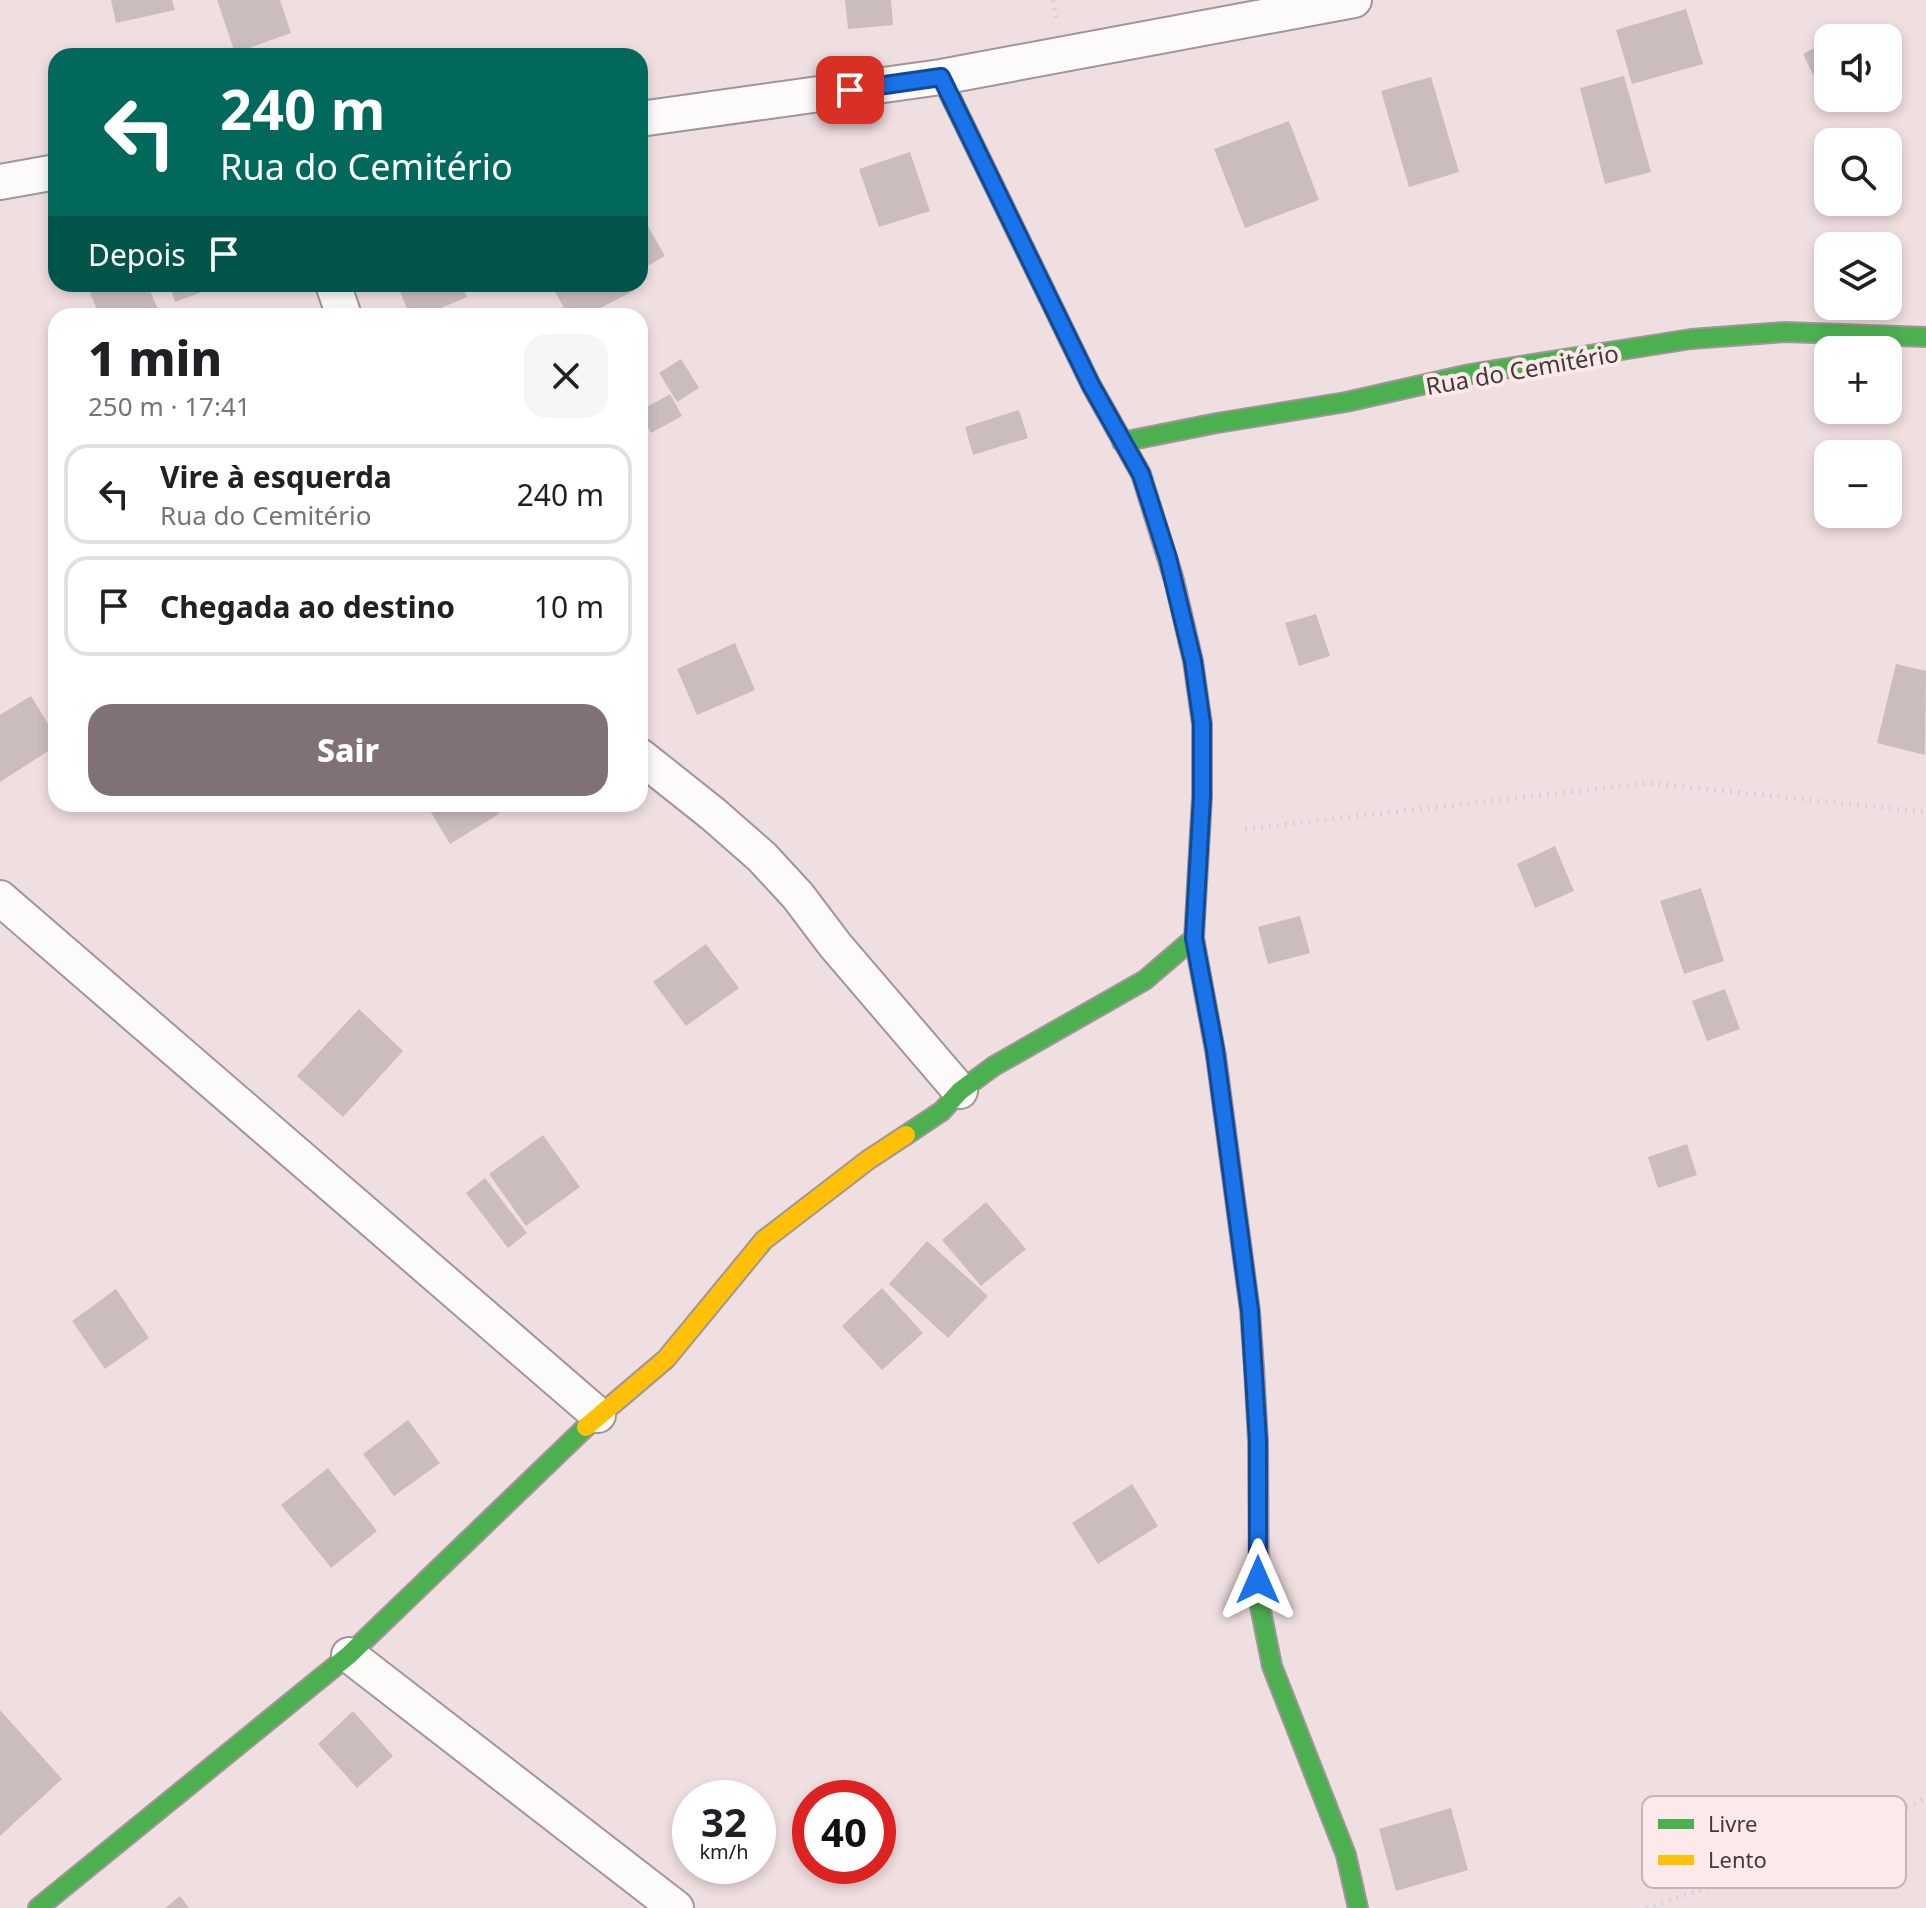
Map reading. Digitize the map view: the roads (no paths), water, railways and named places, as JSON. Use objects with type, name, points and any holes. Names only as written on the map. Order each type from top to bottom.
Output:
[{"type":"street","points":[[648,118],[941,77],[1354,0]]},
{"type":"street","points":[[941,77],[1091,385],[1141,474],[1155,513],[1193,661],[1202,724],[1194,938],[1215,1050],[1250,1311],[1258,1441],[1259,1601],[1272,1666],[1346,1855],[1358,1908]]},
{"type":"street","points":[[0,182],[48,173]]},
{"type":"street","name":"Rua do Cemitério","points":[[1122,442],[1346,402],[1470,374],[1691,339],[1785,332],[1926,337]]},
{"type":"street","points":[[648,762],[762,857],[960,1091]]},
{"type":"street","points":[[0,898],[598,1415]]},
{"type":"street","points":[[38,1908],[349,1655],[598,1415],[666,1359],[764,1240],[868,1160],[942,1111],[960,1091],[1013,1054],[1145,980],[1194,938]]},
{"type":"street","points":[[349,1655],[676,1908]]}]
